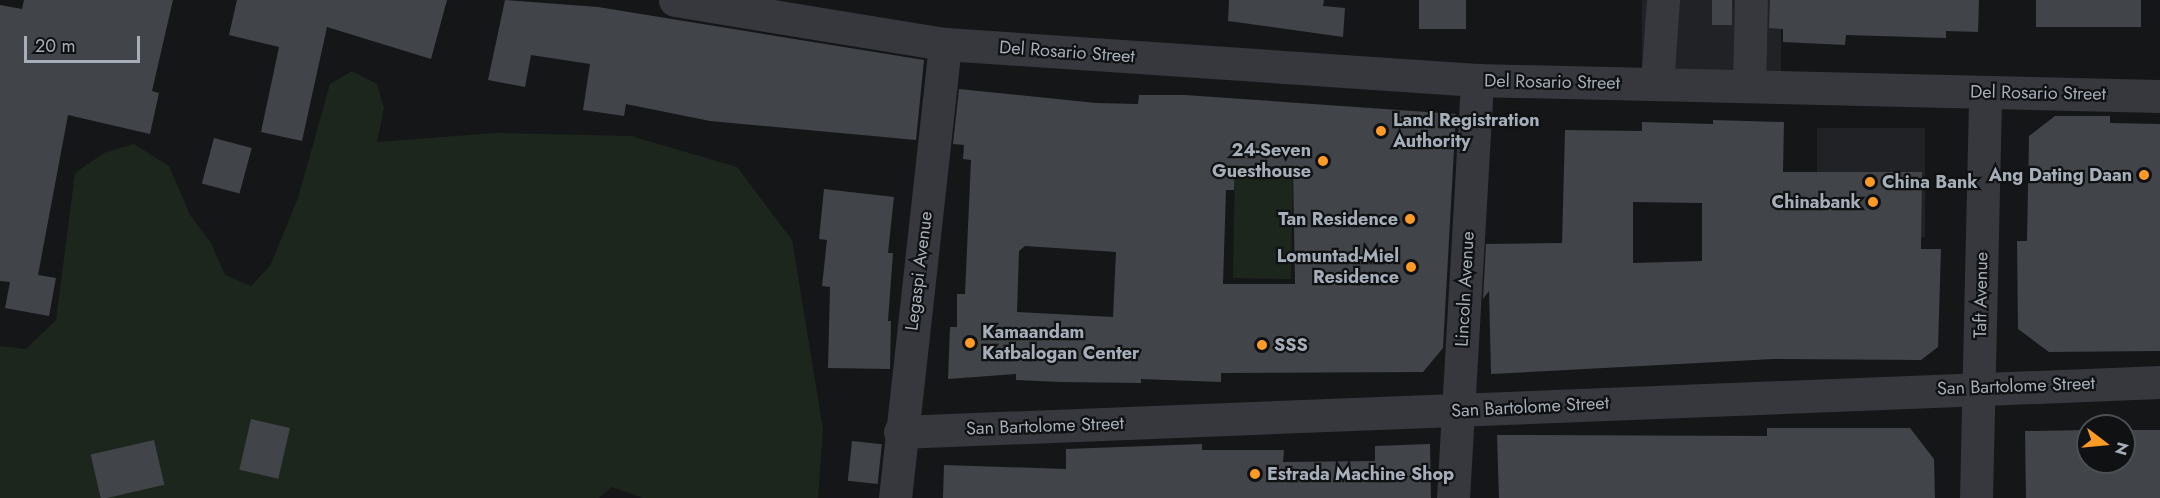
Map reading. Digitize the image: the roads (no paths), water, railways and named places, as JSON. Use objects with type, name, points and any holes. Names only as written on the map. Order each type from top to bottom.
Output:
[{"type":"street","name":"Del Rosario Street","points":[[675,0],[945,44],[1477,80],[2160,96]]},
{"type":"street","points":[[1657,84],[1663,0]]},
{"type":"street","points":[[1749,86],[1751,0]]},
{"type":"street","name":"Legaspi Avenue","points":[[895,498],[900,432],[945,44]]},
{"type":"street","name":"Lincoln Avenue","points":[[1453,498],[1477,80]]},
{"type":"street","name":"Taft Avenue","points":[[1976,498],[1985,92]]},
{"type":"street","name":"San Bartolome Street","points":[[900,432],[1978,387],[2160,382]]},
{"type":"place","name":"Land Registration Authority","points":[[1381,131]]},
{"type":"place","name":"24-Seven Guesthouse","points":[[1323,161]]},
{"type":"place","name":"Ang Dating Daan","points":[[2144,175]]},
{"type":"place","name":"China Bank","points":[[1870,182]]},
{"type":"place","name":"Chinabank","points":[[1873,202]]},
{"type":"place","name":"Tan Residence","points":[[1410,219]]},
{"type":"place","name":"Lomuntad-Miel Residence","points":[[1411,267]]},
{"type":"place","name":"Kamaandam Katbalogan Center","points":[[970,343]]},
{"type":"place","name":"SSS","points":[[1262,345]]},
{"type":"place","name":"Estrada Machine Shop","points":[[1255,474]]}]
